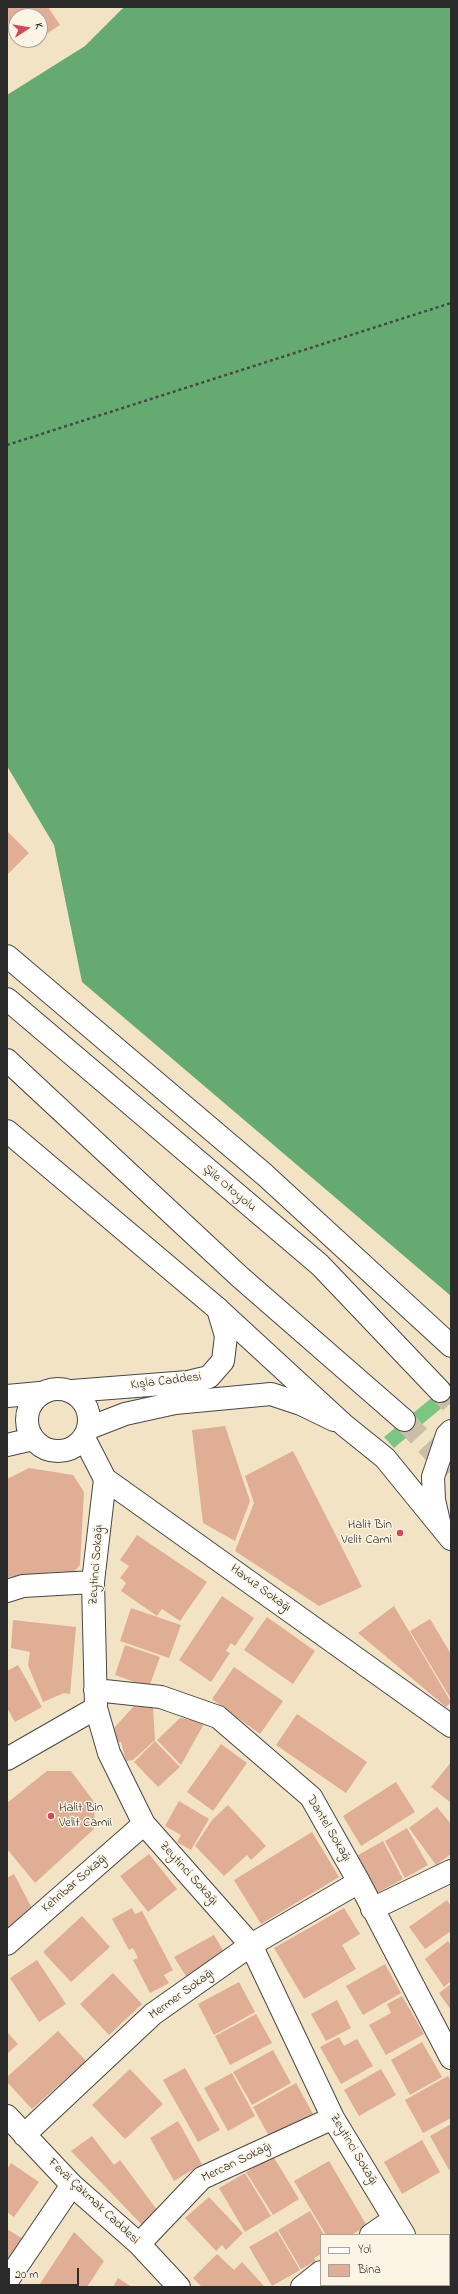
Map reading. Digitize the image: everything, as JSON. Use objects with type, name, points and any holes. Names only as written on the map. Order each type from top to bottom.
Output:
[{"type":"main road","points":[[7,956],[265,1175],[379,1278],[451,1346]]},
{"type":"main road","name":"Şile Otoyolu","points":[[7,999],[320,1265],[440,1391]]},
{"type":"main road","points":[[7,1060],[240,1277],[404,1420]]},
{"type":"main road","points":[[7,1131],[218,1309],[344,1425],[385,1458],[445,1530]]},
{"type":"main road","points":[[379,1278],[451,1328]]},
{"type":"main road","name":"Kışla Caddesi","points":[[72,1391],[188,1382],[209,1377],[223,1361],[226,1336],[218,1309]]},
{"type":"main road","points":[[7,1396],[40,1393],[50,1389],[61,1388],[72,1391],[81,1398],[87,1406],[90,1417],[86,1433]]},
{"type":"main road","points":[[40,1393],[32,1401],[26,1420],[33,1439],[44,1448],[58,1452],[68,1450],[86,1433],[125,1414],[175,1403],[271,1394],[301,1404],[344,1425]]},
{"type":"main road","points":[[445,1530],[434,1500],[433,1477],[447,1435],[451,1431]]},
{"type":"main road","name":"Havuz Sokağı","points":[[86,1433],[105,1479],[451,1726]]},
{"type":"main road","points":[[7,1445],[33,1439]]},
{"type":"main road","name":"Zeytinci Sokağı","points":[[105,1479],[93,1582],[96,1699],[109,1753],[144,1824],[251,1945],[333,2118],[399,2227]]},
{"type":"main road","points":[[7,1591],[24,1586],[93,1582]]},
{"type":"main road","name":"Dantel Sokağı","points":[[96,1699],[161,1697],[218,1716],[311,1797],[359,1882],[372,1910],[451,2058]]},
{"type":"main road","points":[[7,1759],[96,1699]]},
{"type":"main road","name":"Kehribar Sokağı","points":[[7,1944],[144,1824]]},
{"type":"main road","points":[[372,1910],[451,1871]]},
{"type":"main road","name":"Mermer Sokağı","points":[[24,2135],[154,2014],[251,1945],[359,1882]]},
{"type":"main road","name":"Fevzi Çakmak Caddesi","points":[[7,2116],[72,2185],[139,2244],[179,2287]]},
{"type":"main road","name":"Mercan Sokağı","points":[[139,2244],[202,2178],[333,2118]]},
{"type":"main road","points":[[7,2281],[72,2185]]},
{"type":"main road","points":[[374,2234],[399,2227]]},
{"type":"main road","points":[[302,2287],[320,2273]]},
{"type":"path","points":[[7,445],[451,302]]},
{"type":"green space","points":[[124,7],[451,7],[451,1296],[82,982],[54,845],[7,766],[7,95],[85,46]]},
{"type":"green space","points":[[451,1382],[451,1400],[394,1448],[384,1437]]},
{"type":"building","points":[[7,7],[48,7],[60,25],[48,33],[48,8],[8,8],[8,22]]},
{"type":"building","points":[[7,831],[29,853],[7,875]]},
{"type":"building","points":[[225,1426],[250,1501],[235,1541],[203,1523],[192,1430]]},
{"type":"building","points":[[293,1451],[362,1587],[319,1606],[235,1551],[254,1503],[245,1476]]},
{"type":"building","points":[[29,1468],[73,1475],[84,1492],[80,1565],[73,1573],[8,1577],[7,1479]]},
{"type":"building","points":[[137,1535],[207,1582],[180,1621],[162,1609],[157,1616],[121,1591],[126,1583],[120,1578],[129,1566],[120,1560]]},
{"type":"building","points":[[222,1596],[254,1618],[235,1646],[231,1643],[226,1651],[230,1653],[211,1682],[179,1660]]},
{"type":"building","points":[[394,1606],[451,1702],[446,1707],[358,1633]]},
{"type":"building","points":[[131,1608],[181,1625],[169,1658],[120,1641]]},
{"type":"building","points":[[267,1617],[315,1651],[293,1684],[244,1650]]},
{"type":"building","points":[[430,1619],[451,1654],[451,1699],[410,1631]]},
{"type":"building","points":[[13,1620],[76,1627],[70,1694],[64,1693],[43,1702],[28,1665],[30,1652],[11,1648]]},
{"type":"building","points":[[125,1645],[160,1657],[149,1687],[115,1675]]},
{"type":"building","points":[[18,1665],[42,1707],[15,1722],[7,1708],[7,1671]]},
{"type":"building","points":[[234,1667],[283,1701],[260,1734],[212,1699]]},
{"type":"building","points":[[134,1706],[153,1708],[155,1740],[133,1760],[126,1761],[121,1742],[116,1742],[114,1728]]},
{"type":"building","points":[[297,1714],[367,1762],[346,1793],[276,1745]]},
{"type":"building","points":[[180,1718],[205,1722],[181,1765],[157,1740]]},
{"type":"building","points":[[155,1741],[180,1767],[158,1787],[134,1762]]},
{"type":"building","points":[[221,1744],[247,1763],[213,1811],[187,1792]]},
{"type":"building","points":[[451,1762],[451,1803],[431,1787]]},
{"type":"building","name":"Halit Bin Velit Camii","points":[[47,1771],[71,1771],[95,1803],[94,1829],[35,1883],[7,1849],[7,1803]]},
{"type":"building","points":[[396,1782],[415,1812],[361,1846],[343,1816]]},
{"type":"building","points":[[179,1801],[209,1819],[191,1850],[177,1842],[181,1835],[165,1826]]},
{"type":"building","points":[[228,1805],[266,1846],[251,1860],[247,1855],[224,1876],[195,1846],[212,1820]]},
{"type":"building","points":[[437,1807],[451,1824],[451,1854],[436,1865],[409,1828]]},
{"type":"building","points":[[407,1828],[428,1865],[405,1878],[385,1841]]},
{"type":"building","points":[[312,1832],[339,1877],[261,1924],[234,1880]]},
{"type":"building","points":[[383,1841],[403,1879],[375,1894],[355,1857]]},
{"type":"building","points":[[149,1854],[177,1889],[148,1912],[120,1876]]},
{"type":"building","points":[[14,1874],[35,1914],[7,1929],[7,1878]]},
{"type":"building","points":[[447,1900],[451,1906],[451,1931],[425,1949],[409,1927]]},
{"type":"building","points":[[132,1908],[135,1914],[142,1911],[173,1970],[164,1975],[169,1983],[150,1993],[133,1960],[138,1958],[133,1948],[129,1950],[112,1919]]},
{"type":"building","points":[[344,1908],[360,1934],[342,1945],[356,1969],[304,1999],[274,1948]]},
{"type":"building","points":[[82,1916],[110,1947],[71,1982],[43,1952]]},
{"type":"building","points":[[214,1935],[228,1959],[189,1981],[174,1957]]},
{"type":"building","points":[[448,1941],[451,1945],[451,1981],[444,1987],[425,1959]]},
{"type":"building","points":[[37,1960],[66,2004],[39,2022],[10,1978]]},
{"type":"building","points":[[385,1964],[401,1993],[363,2015],[346,1986]]},
{"type":"building","points":[[113,1973],[142,2004],[109,2035],[80,2004]]},
{"type":"building","points":[[239,1982],[255,2012],[214,2035],[198,2004]]},
{"type":"building","points":[[451,1984],[451,2010],[439,1993]]},
{"type":"building","points":[[402,1996],[424,2034],[386,2055],[369,2025],[391,2013],[387,2004]]},
{"type":"building","points":[[337,2000],[351,2028],[326,2041],[311,2014]]},
{"type":"building","points":[[256,2014],[272,2043],[230,2065],[215,2036]]},
{"type":"building","points":[[58,2031],[86,2061],[32,2109],[7,2082],[7,2077]]},
{"type":"building","points":[[7,2032],[18,2044],[7,2054]]},
{"type":"building","points":[[339,2037],[344,2046],[357,2039],[373,2066],[341,2084],[320,2047]]},
{"type":"building","points":[[422,2042],[442,2077],[410,2095],[391,2060]]},
{"type":"building","points":[[273,2050],[291,2083],[252,2105],[233,2072]]},
{"type":"building","points":[[185,2068],[220,2130],[198,2142],[163,2080]]},
{"type":"building","points":[[130,2069],[163,2104],[125,2139],[92,2105]]},
{"type":"building","points":[[381,2069],[396,2095],[359,2116],[344,2090]]},
{"type":"building","points":[[232,2073],[255,2116],[228,2131],[204,2088]]},
{"type":"building","points":[[448,2076],[451,2081],[451,2118],[423,2133],[405,2100]]},
{"type":"building","points":[[296,2083],[313,2114],[270,2138],[253,2107]]},
{"type":"building","points":[[178,2121],[202,2164],[174,2181],[150,2138]]},
{"type":"building","points":[[451,2124],[451,2169],[449,2170],[430,2136]]},
{"type":"building","points":[[92,2136],[114,2165],[120,2160],[157,2210],[142,2225],[71,2151]]},
{"type":"building","points":[[422,2140],[440,2172],[402,2194],[384,2162]]},
{"type":"building","points":[[273,2156],[299,2199],[273,2215],[246,2172]]},
{"type":"building","points":[[329,2161],[367,2226],[353,2234],[325,2234],[294,2181]]},
{"type":"building","points":[[11,2163],[39,2182],[14,2217],[7,2212],[7,2169]]},
{"type":"building","points":[[245,2173],[271,2216],[245,2232],[219,2188]]},
{"type":"building","points":[[209,2197],[243,2233],[226,2250],[222,2245],[216,2251],[185,2218]]},
{"type":"building","points":[[310,2211],[323,2234],[320,2234],[320,2255],[314,2258],[316,2261],[301,2269],[278,2230]]},
{"type":"building","points":[[7,2229],[23,2239],[7,2263]]},
{"type":"building","points":[[277,2231],[300,2270],[272,2286],[249,2247]]},
{"type":"building","points":[[74,2232],[104,2261],[87,2287],[38,2287]]},
{"type":"building","points":[[217,2254],[234,2270],[242,2262],[265,2287],[202,2287],[193,2278]]},
{"type":"building","points":[[118,2278],[132,2287],[113,2287]]},
{"type":"building","points":[[386,2286],[387,2287],[346,2287]]},
{"type":"tunnel","points":[[440,1391],[451,1403]]},
{"type":"tunnel","points":[[404,1420],[451,1471]]},
{"type":"place","name":"Halit Bin Velit Cami","points":[[400,1533]]},
{"type":"place","name":"Halit Bin Velit Camii","points":[[51,1816]]}]
